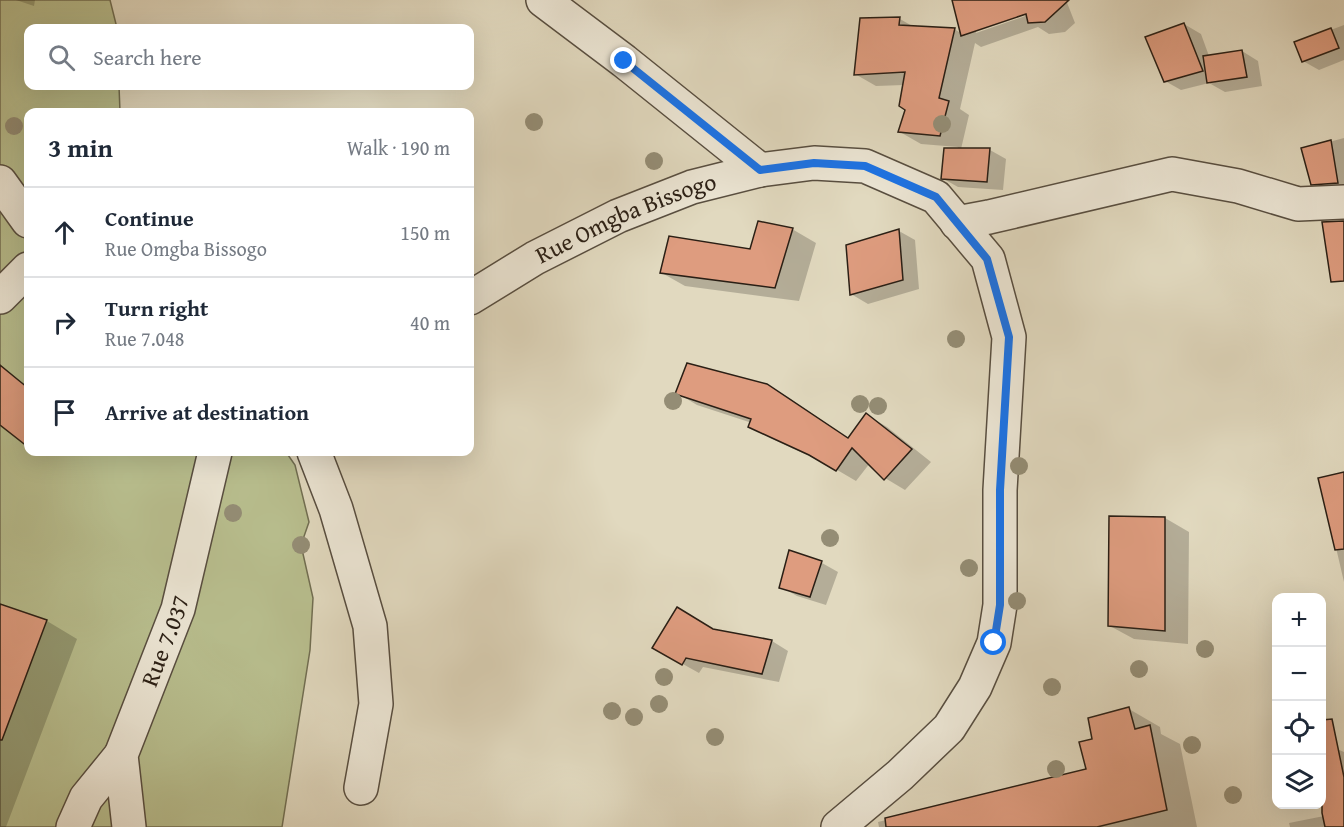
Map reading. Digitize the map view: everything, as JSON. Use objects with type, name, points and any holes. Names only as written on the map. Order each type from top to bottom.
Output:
[{"type":"street","points":[[543,0],[624,61],[760,170]]},
{"type":"street","name":"Rue Omgba Bissogo","points":[[474,296],[535,258],[618,216],[692,187],[760,170],[814,163],[865,166],[936,197],[987,259],[1009,337],[1000,490],[1000,605],[994,643],[975,687],[949,728],[900,775],[838,827]]},
{"type":"street","points":[[957,223],[1172,174],[1238,186],[1298,204],[1344,202]]},
{"type":"street","points":[[0,182],[24,215]]},
{"type":"street","points":[[0,297],[24,273]]},
{"type":"street","name":"Rue 7.037","points":[[129,827],[121,755],[178,609],[213,456]]},
{"type":"street","points":[[316,456],[336,509],[370,626],[376,704],[361,788]]},
{"type":"street","points":[[73,827],[86,798],[121,755]]},
{"type":"green space","points":[[0,0],[110,0],[116,24],[24,24],[24,90],[119,90],[120,108],[24,108],[24,456],[289,456],[295,465],[309,522],[301,545],[313,598],[310,650],[282,827],[0,827]]},
{"type":"building","points":[[952,0],[1069,0],[1045,22],[1028,23],[1026,14],[961,36]]},
{"type":"building","points":[[900,17],[899,25],[955,28],[939,98],[949,101],[940,136],[898,132],[905,110],[899,106],[905,72],[854,75],[860,18]]},
{"type":"building","points":[[1184,23],[1203,71],[1164,82],[1145,37]]},
{"type":"building","points":[[1331,28],[1339,48],[1302,62],[1294,42]]},
{"type":"building","points":[[1242,50],[1247,77],[1207,83],[1203,56]]},
{"type":"building","points":[[1331,140],[1338,183],[1311,185],[1301,148]]},
{"type":"building","points":[[944,148],[990,148],[987,182],[941,179]]},
{"type":"building","points":[[758,221],[793,228],[775,288],[660,273],[669,236],[750,249]]},
{"type":"building","points":[[1344,221],[1344,281],[1331,282],[1322,222]]},
{"type":"building","points":[[899,229],[903,280],[850,295],[846,245]]},
{"type":"building","points":[[687,363],[767,384],[848,438],[866,413],[912,449],[884,480],[852,448],[836,471],[809,455],[748,427],[751,419],[675,394]]},
{"type":"building","points":[[0,365],[24,385],[24,444],[0,425]]},
{"type":"building","points":[[1344,472],[1344,549],[1335,550],[1318,478]]},
{"type":"building","points":[[1109,516],[1165,517],[1165,631],[1108,626]]},
{"type":"building","points":[[789,550],[822,561],[810,597],[779,588]]},
{"type":"building","points":[[0,604],[47,620],[2,740],[0,740]]},
{"type":"building","points":[[677,607],[713,629],[772,640],[762,674],[686,658],[682,665],[652,648]]},
{"type":"building","points":[[1129,707],[1135,729],[1150,725],[1167,810],[1097,827],[886,827],[885,818],[1086,769],[1079,742],[1092,739],[1088,718]]},
{"type":"building","points":[[1332,719],[1344,777],[1344,827],[1325,827],[1322,813],[1322,809],[1326,809],[1326,720]]},
{"type":"route","points":[[624,61],[760,170],[814,163],[865,166],[936,197],[987,259],[1009,337],[1000,490],[1000,605],[994,643]]}]
